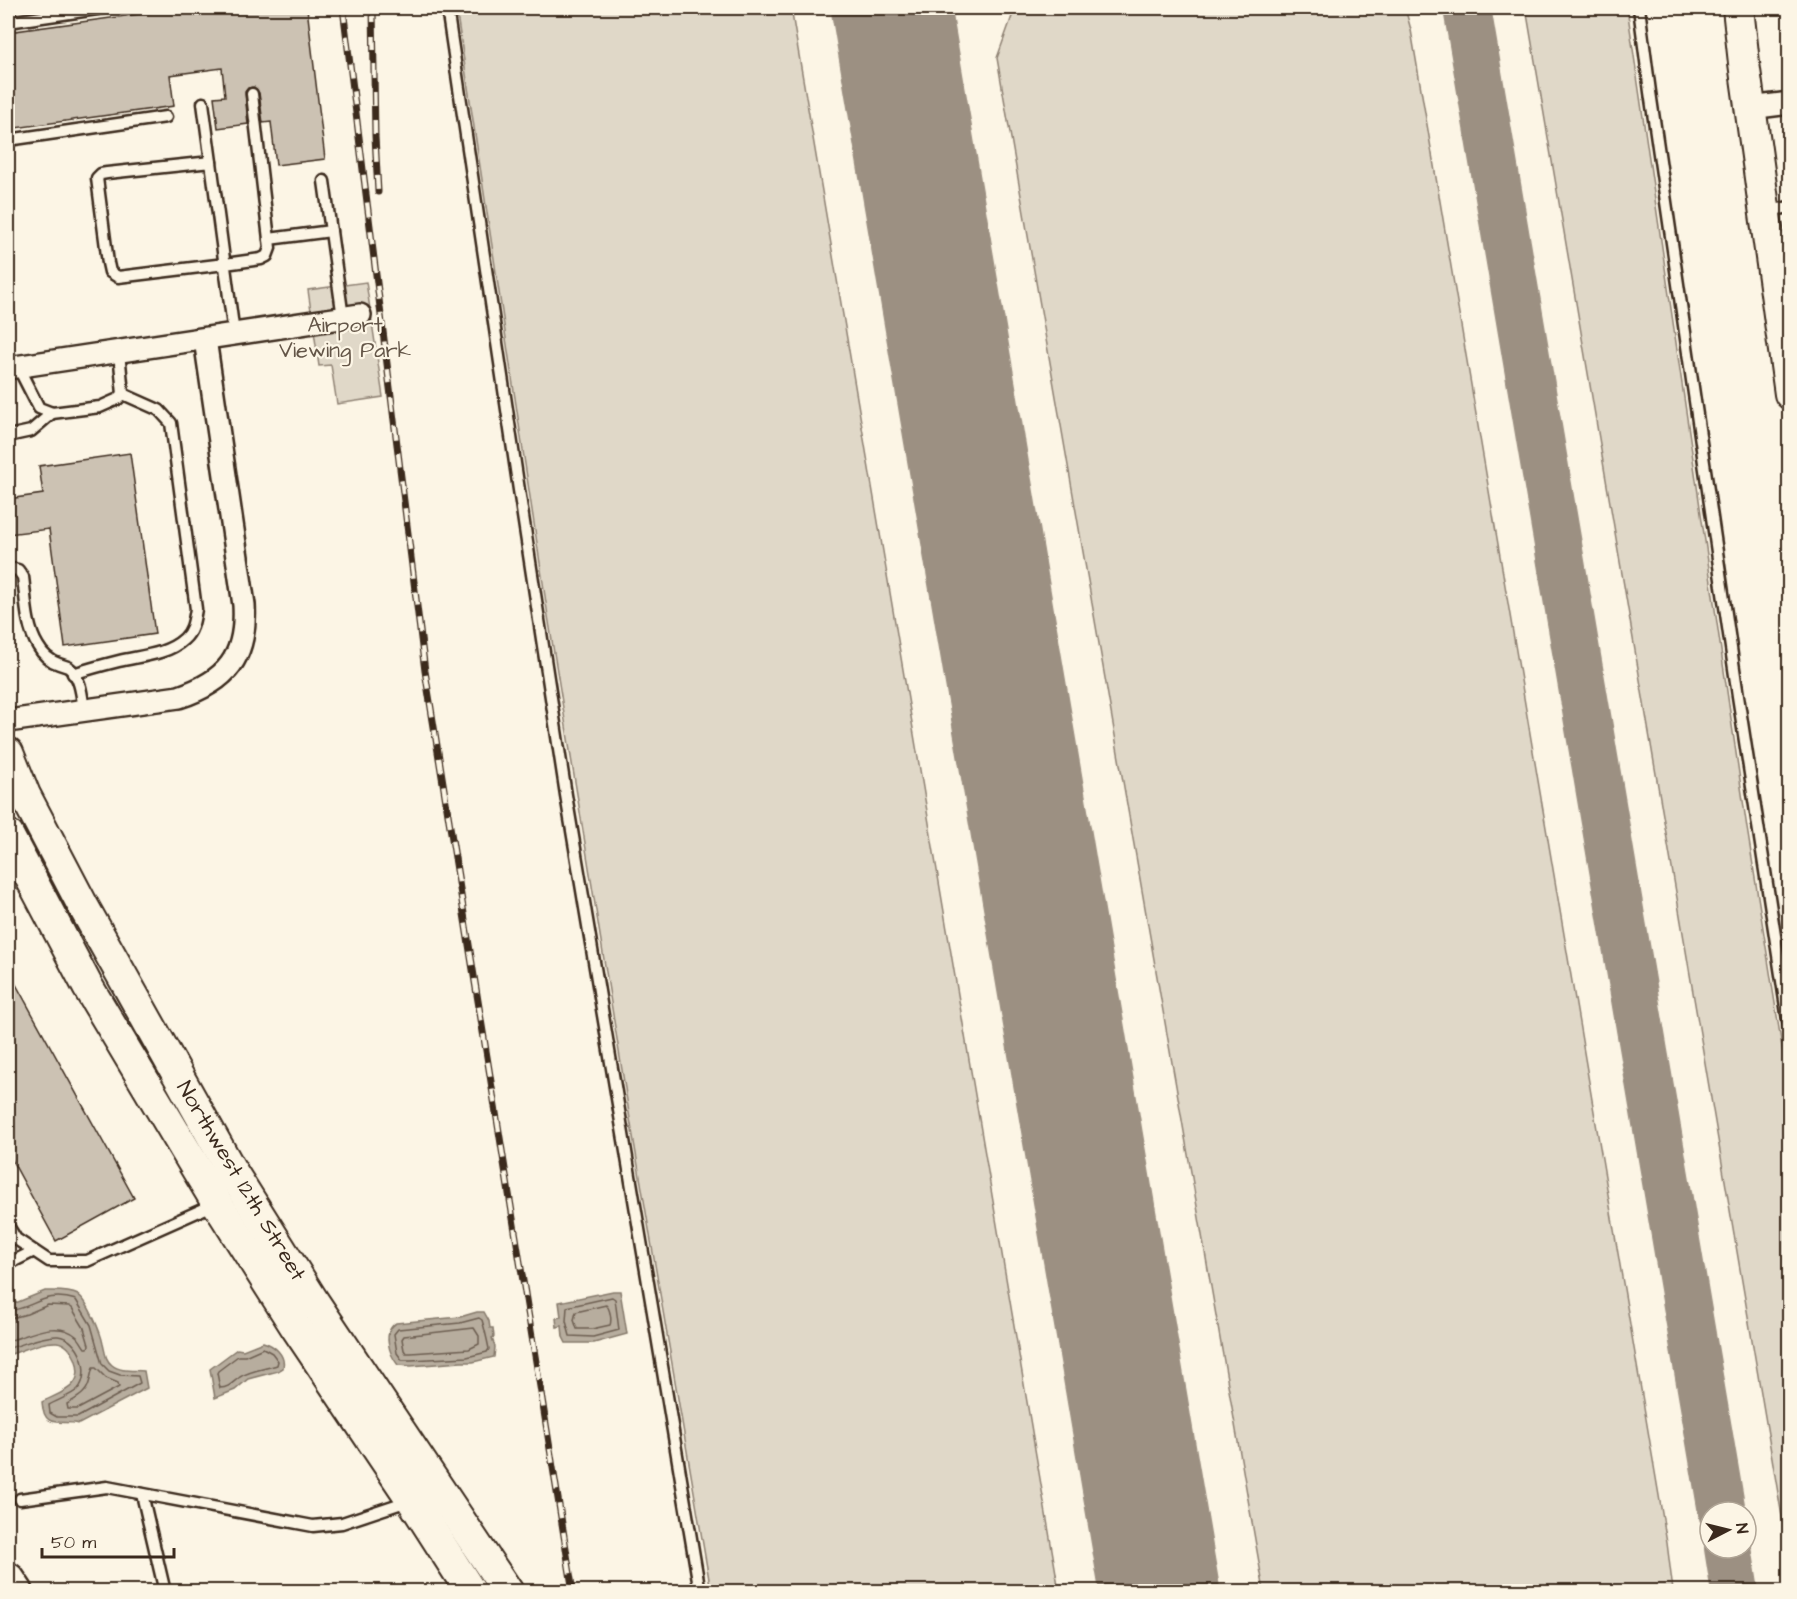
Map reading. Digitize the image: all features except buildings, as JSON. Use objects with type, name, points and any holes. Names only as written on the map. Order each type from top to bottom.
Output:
[{"type":"highway","points":[[8,1580],[15,1592]]},
{"type":"main road","points":[[1738,8],[1750,108],[1777,209],[1790,394]]},
{"type":"main road","name":"Northwest 12th Street","points":[[8,753],[25,795],[295,1326],[424,1491],[507,1592]]},
{"type":"main road","name":"Northwest 12th Street","points":[[8,835],[88,987],[231,1198]]},
{"type":"main road","name":"Northwest 12th Street","points":[[424,1491],[471,1592]]},
{"type":"street","points":[[1750,108],[1790,103]]},
{"type":"street","points":[[13,368],[352,316]]},
{"type":"street","points":[[8,721],[179,697],[196,692],[212,683],[225,673],[232,663],[244,634],[244,605],[205,339]]},
{"type":"lane","points":[[8,22],[104,8]]},
{"type":"lane","points":[[447,8],[559,750],[700,1592]]},
{"type":"lane","points":[[1640,8],[1710,507],[1790,1033]]},
{"type":"lane","points":[[211,162],[101,174],[98,178],[111,272],[118,277],[261,259],[267,256],[270,248],[252,94]]},
{"type":"lane","points":[[203,103],[234,334]]},
{"type":"lane","points":[[8,140],[166,117]]},
{"type":"lane","points":[[324,181],[330,231],[352,316]]},
{"type":"lane","points":[[268,239],[330,231]]},
{"type":"lane","points":[[119,352],[123,394]]},
{"type":"lane","points":[[13,368],[39,408],[52,413],[100,407],[118,399],[123,394]]},
{"type":"lane","points":[[74,674],[156,653],[184,639],[193,627],[196,609],[171,423],[159,410],[123,394]]},
{"type":"lane","points":[[8,436],[31,431],[52,413]]},
{"type":"lane","points":[[8,568],[18,570],[22,577],[32,634],[38,647],[45,657],[68,667],[74,674],[79,682],[84,711]]},
{"type":"lane","points":[[8,1226],[16,1239],[49,1261],[87,1261],[231,1198]]},
{"type":"lane","points":[[8,1263],[34,1251]]},
{"type":"lane","points":[[20,1498],[107,1487],[313,1526],[342,1523],[424,1491]]},
{"type":"lane","points":[[142,1494],[165,1592]]},
{"type":"green space","points":[[456,8],[791,8],[1059,1591],[711,1591],[629,1113],[548,616]]},
{"type":"green space","points":[[1015,8],[1405,8],[1411,30],[1667,1543],[1673,1591],[1264,1591],[997,58]]},
{"type":"green space","points":[[1526,8],[1627,8],[1747,828],[1789,1091],[1789,1558]]},
{"type":"green space","name":"Airport Viewing Park","points":[[366,282],[383,397],[337,404],[331,365],[319,366],[308,290]]},
{"type":"water","points":[[45,1291],[70,1292],[82,1298],[97,1325],[108,1361],[119,1369],[144,1371],[147,1388],[79,1424],[54,1422],[46,1417],[42,1402],[68,1389],[77,1378],[77,1365],[72,1353],[63,1344],[51,1342],[8,1355],[8,1306]]},
{"type":"water","points":[[620,1291],[627,1334],[594,1343],[566,1343],[562,1326],[557,1327],[556,1318],[561,1317],[559,1302]]},
{"type":"water","points":[[484,1312],[490,1328],[493,1328],[494,1357],[473,1362],[398,1365],[388,1343],[389,1332],[396,1323],[460,1317]]},
{"type":"water","points":[[263,1342],[278,1351],[283,1359],[283,1368],[248,1379],[235,1390],[215,1398],[210,1369],[237,1349],[243,1350]]},
{"type":"taxiway","points":[[898,8],[900,59]]},
{"type":"taxiway","points":[[1467,8],[1720,1500]]},
{"type":"taxiway","points":[[1730,1560],[1735,1592]]},
{"type":"runway","points":[[891,8],[1160,1592]]},
{"type":"railway","points":[[343,8],[425,671],[573,1592]]},
{"type":"railway","points":[[373,8],[378,192]]}]
